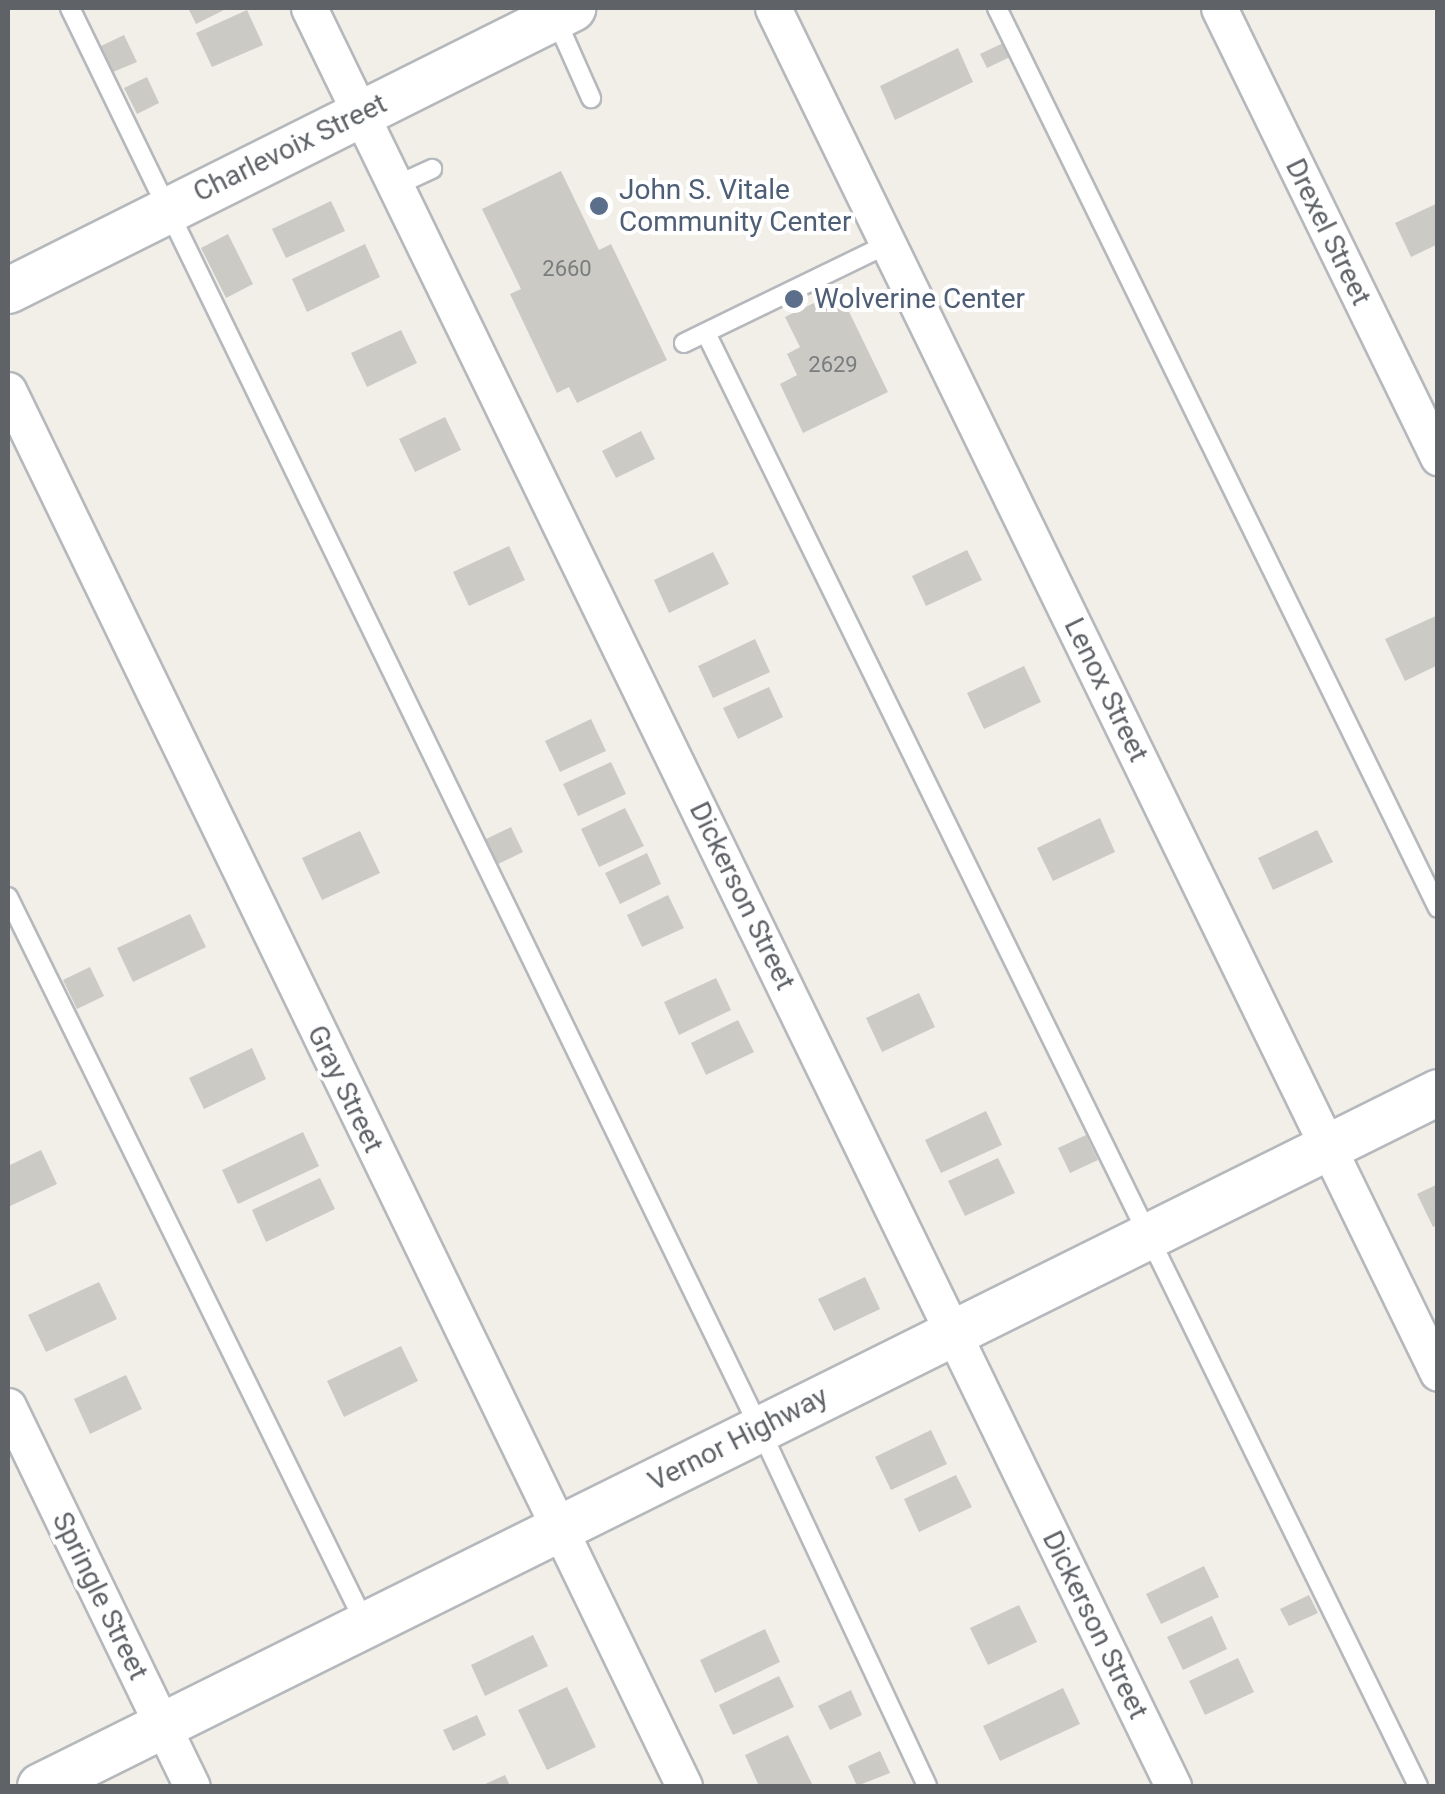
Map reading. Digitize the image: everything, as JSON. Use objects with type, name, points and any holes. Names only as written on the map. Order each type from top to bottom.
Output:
[{"type":"street","name":"Dickerson Street","points":[[308,8],[1172,1786]]},
{"type":"street","name":"Lenox Street","points":[[773,8],[1438,1373]]},
{"type":"street","name":"Drexel Street","points":[[1219,8],[1438,458]]},
{"type":"street","name":"Charlevoix Street","points":[[8,290],[559,10]]},
{"type":"street","name":"Gray Street","points":[[8,390],[684,1786]]},
{"type":"street","name":"Vernor Highway","points":[[40,1786],[1438,1092]]},
{"type":"street","name":"Springle Street","points":[[8,1406],[192,1786]]},
{"type":"lane","points":[[70,8],[760,1429],[927,1786]]},
{"type":"lane","points":[[997,8],[1438,908]]},
{"type":"lane","points":[[559,10],[591,98]]},
{"type":"lane","points":[[395,186],[432,170]]},
{"type":"lane","points":[[684,343],[795,282],[888,244]]},
{"type":"lane","points":[[706,332],[1418,1786]]},
{"type":"lane","points":[[8,897],[366,1625]]},
{"type":"building","points":[[188,8],[228,8],[196,24]]},
{"type":"building","points":[[247,10],[263,45],[212,67],[196,33]]},
{"type":"building","points":[[124,35],[137,62],[113,72],[101,46]]},
{"type":"building","points":[[1003,43],[1010,57],[987,68],[980,54]]},
{"type":"building","points":[[958,48],[973,82],[895,120],[880,86]]},
{"type":"building","points":[[147,77],[159,103],[137,114],[124,88]]},
{"type":"building","points":[[561,171],[599,250],[611,244],[667,360],[577,403],[569,387],[557,393],[510,294],[521,289],[482,209]]},
{"type":"building","points":[[331,201],[345,231],[286,258],[272,229]]},
{"type":"building","points":[[1438,203],[1438,244],[1411,257],[1395,223]]},
{"type":"building","points":[[228,234],[253,284],[226,298],[201,248]]},
{"type":"building","points":[[365,244],[380,277],[307,312],[292,279]]},
{"type":"building","points":[[839,291],[888,392],[803,433],[780,384],[797,375],[787,354],[800,347],[785,317]]},
{"type":"building","points":[[401,330],[417,363],[367,387],[351,353]]},
{"type":"building","points":[[445,417],[461,450],[415,472],[399,439]]},
{"type":"building","points":[[641,431],[655,459],[616,478],[602,451]]},
{"type":"building","points":[[509,546],[525,580],[469,606],[453,572]]},
{"type":"building","points":[[967,550],[982,580],[926,606],[912,576]]},
{"type":"building","points":[[713,552],[729,584],[669,613],[654,580]]},
{"type":"building","points":[[1438,615],[1438,665],[1405,681],[1385,639]]},
{"type":"building","points":[[755,639],[770,672],[713,698],[698,666]]},
{"type":"building","points":[[1024,666],[1041,702],[984,729],[967,693]]},
{"type":"building","points":[[769,687],[783,717],[738,739],[723,708]]},
{"type":"building","points":[[591,719],[606,751],[560,772],[545,741]]},
{"type":"building","points":[[611,762],[626,794],[578,816],[563,784]]},
{"type":"building","points":[[625,808],[644,846],[599,867],[581,829]]},
{"type":"building","points":[[1100,818],[1115,852],[1053,881],[1037,848]]},
{"type":"building","points":[[511,827],[523,852],[496,865],[484,840]]},
{"type":"building","points":[[1317,830],[1333,862],[1273,890],[1258,858]]},
{"type":"building","points":[[360,831],[380,873],[322,900],[302,858]]},
{"type":"building","points":[[647,853],[661,884],[620,904],[605,873]]},
{"type":"building","points":[[668,895],[684,928],[642,947],[627,915]]},
{"type":"building","points":[[190,914],[206,947],[133,982],[117,948]]},
{"type":"building","points":[[90,967],[104,996],[77,1009],[63,980]]},
{"type":"building","points":[[716,978],[731,1010],[679,1035],[664,1002]]},
{"type":"building","points":[[919,993],[935,1027],[882,1052],[866,1018]]},
{"type":"building","points":[[738,1020],[754,1052],[706,1075],[691,1043]]},
{"type":"building","points":[[252,1048],[266,1079],[204,1109],[189,1078]]},
{"type":"building","points":[[986,1111],[1002,1145],[941,1173],[925,1140]]},
{"type":"building","points":[[303,1132],[319,1166],[238,1204],[222,1170]]},
{"type":"building","points":[[1086,1135],[1098,1160],[1070,1173],[1058,1148]]},
{"type":"building","points":[[41,1150],[57,1184],[8,1207],[8,1166]]},
{"type":"building","points":[[998,1158],[1015,1193],[965,1216],[948,1181]]},
{"type":"building","points":[[320,1178],[335,1209],[266,1242],[252,1210]]},
{"type":"building","points":[[1438,1184],[1438,1225],[1433,1227],[1417,1194]]},
{"type":"building","points":[[865,1277],[880,1309],[834,1331],[818,1299]]},
{"type":"building","points":[[99,1282],[117,1319],[46,1352],[28,1315]]},
{"type":"building","points":[[401,1346],[418,1381],[344,1417],[327,1381]]},
{"type":"building","points":[[126,1375],[142,1409],[90,1434],[74,1399]]},
{"type":"building","points":[[931,1430],[947,1464],[891,1490],[875,1457]]},
{"type":"building","points":[[956,1475],[972,1507],[919,1532],[904,1499]]},
{"type":"building","points":[[1204,1566],[1219,1597],[1161,1624],[1146,1594]]},
{"type":"building","points":[[1309,1595],[1318,1613],[1289,1626],[1280,1609]]},
{"type":"building","points":[[1019,1605],[1037,1642],[988,1665],[970,1628]]},
{"type":"building","points":[[1212,1616],[1227,1649],[1183,1670],[1167,1637]]},
{"type":"building","points":[[765,1629],[780,1662],[715,1693],[700,1660]]},
{"type":"building","points":[[533,1635],[548,1666],[485,1696],[471,1665]]},
{"type":"building","points":[[1238,1658],[1254,1692],[1205,1715],[1189,1681]]},
{"type":"building","points":[[779,1676],[794,1707],[733,1735],[719,1705]]},
{"type":"building","points":[[567,1687],[596,1747],[547,1770],[518,1710]]},
{"type":"building","points":[[1063,1688],[1080,1724],[1000,1761],[983,1726]]},
{"type":"building","points":[[851,1690],[862,1715],[830,1730],[818,1706]]},
{"type":"building","points":[[477,1715],[486,1735],[453,1751],[443,1730]]},
{"type":"building","points":[[788,1735],[813,1786],[759,1786],[745,1755]]},
{"type":"building","points":[[880,1751],[890,1773],[857,1786],[848,1766]]},
{"type":"building","points":[[505,1775],[510,1786],[481,1786]]},
{"type":"place","name":"John S. Vitale Community Center","points":[[599,206]]},
{"type":"place","name":"Wolverine Center","points":[[794,299]]}]
